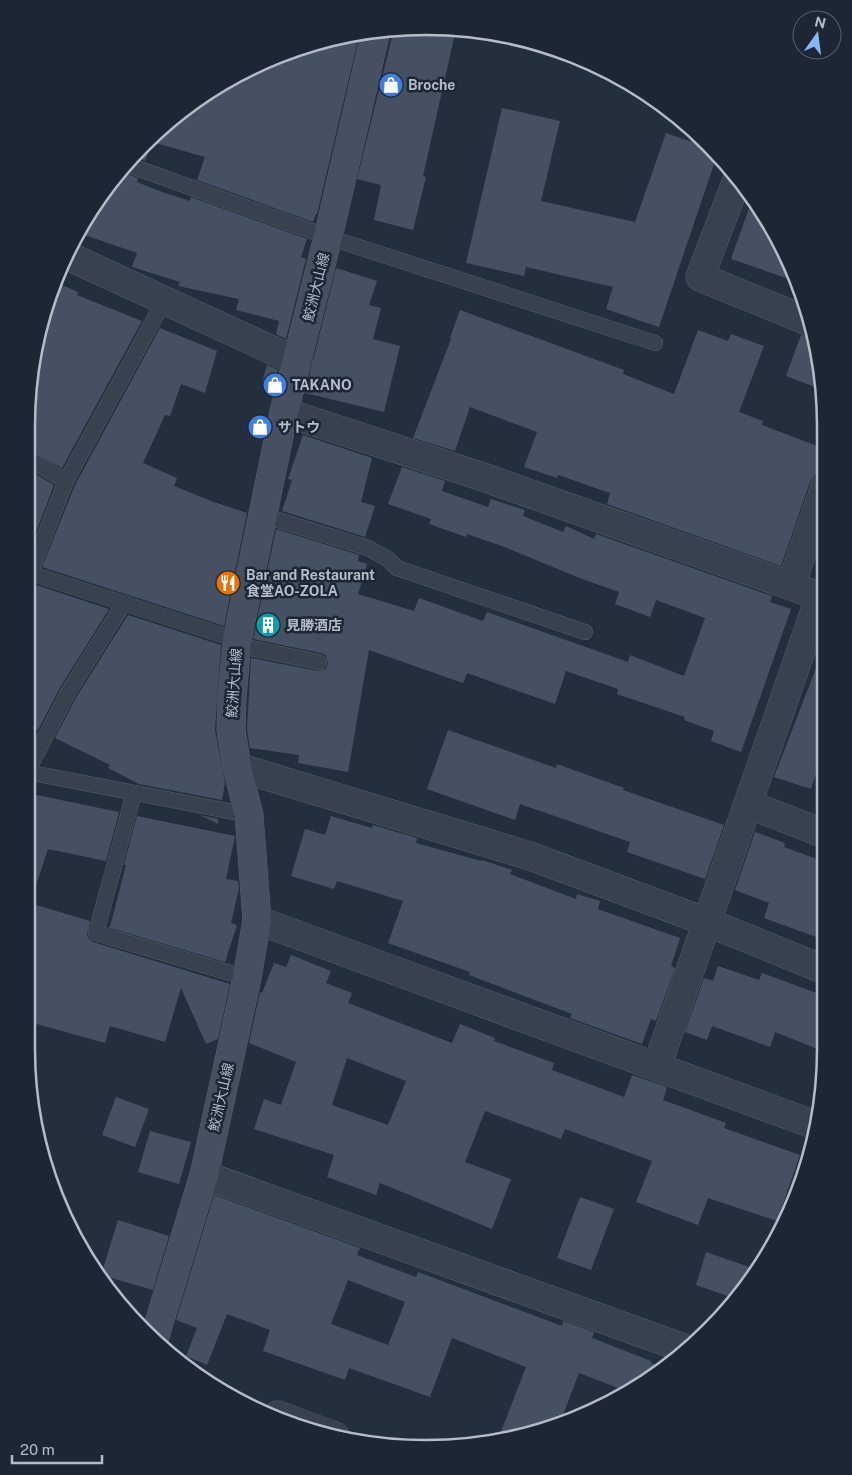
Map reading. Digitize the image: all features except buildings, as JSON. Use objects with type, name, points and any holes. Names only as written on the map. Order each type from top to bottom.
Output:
[{"type":"main road","name":"鮫洲大山線","points":[[156,1331],[204,1175],[247,978],[257,920],[249,816],[237,767],[231,730],[237,642],[284,412],[298,362],[374,38]]},
{"type":"street","points":[[735,186],[700,277],[802,319]]},
{"type":"street","points":[[73,258],[298,362]]},
{"type":"street","points":[[284,412],[482,478],[817,595]]},
{"type":"street","points":[[790,586],[817,510]]},
{"type":"street","points":[[657,1066],[817,611]]},
{"type":"street","points":[[237,767],[530,856],[707,922],[817,967]]},
{"type":"street","points":[[748,804],[817,831]]},
{"type":"street","points":[[257,920],[809,1123]]},
{"type":"street","points":[[204,1175],[679,1347]]},
{"type":"lane","points":[[133,167],[328,237],[655,343]]},
{"type":"lane","points":[[35,555],[66,480],[164,301]]},
{"type":"lane","points":[[35,463],[66,480]]},
{"type":"lane","points":[[262,514],[368,548],[388,559],[397,568],[585,632]]},
{"type":"lane","points":[[35,574],[237,642],[319,662]]},
{"type":"lane","points":[[35,757],[69,691],[124,603]]},
{"type":"lane","points":[[35,774],[249,816]]},
{"type":"lane","points":[[134,793],[96,933],[247,978]]},
{"type":"place","name":"Broche","points":[[391,85]]},
{"type":"place","name":"TAKANO","points":[[275,385]]},
{"type":"place","name":"サトウ","points":[[260,427]]},
{"type":"place","name":"Bar and Restaurant 食堂AO-ZOLA","points":[[228,583]]},
{"type":"place","name":"見勝酒店","points":[[268,625]]}]
